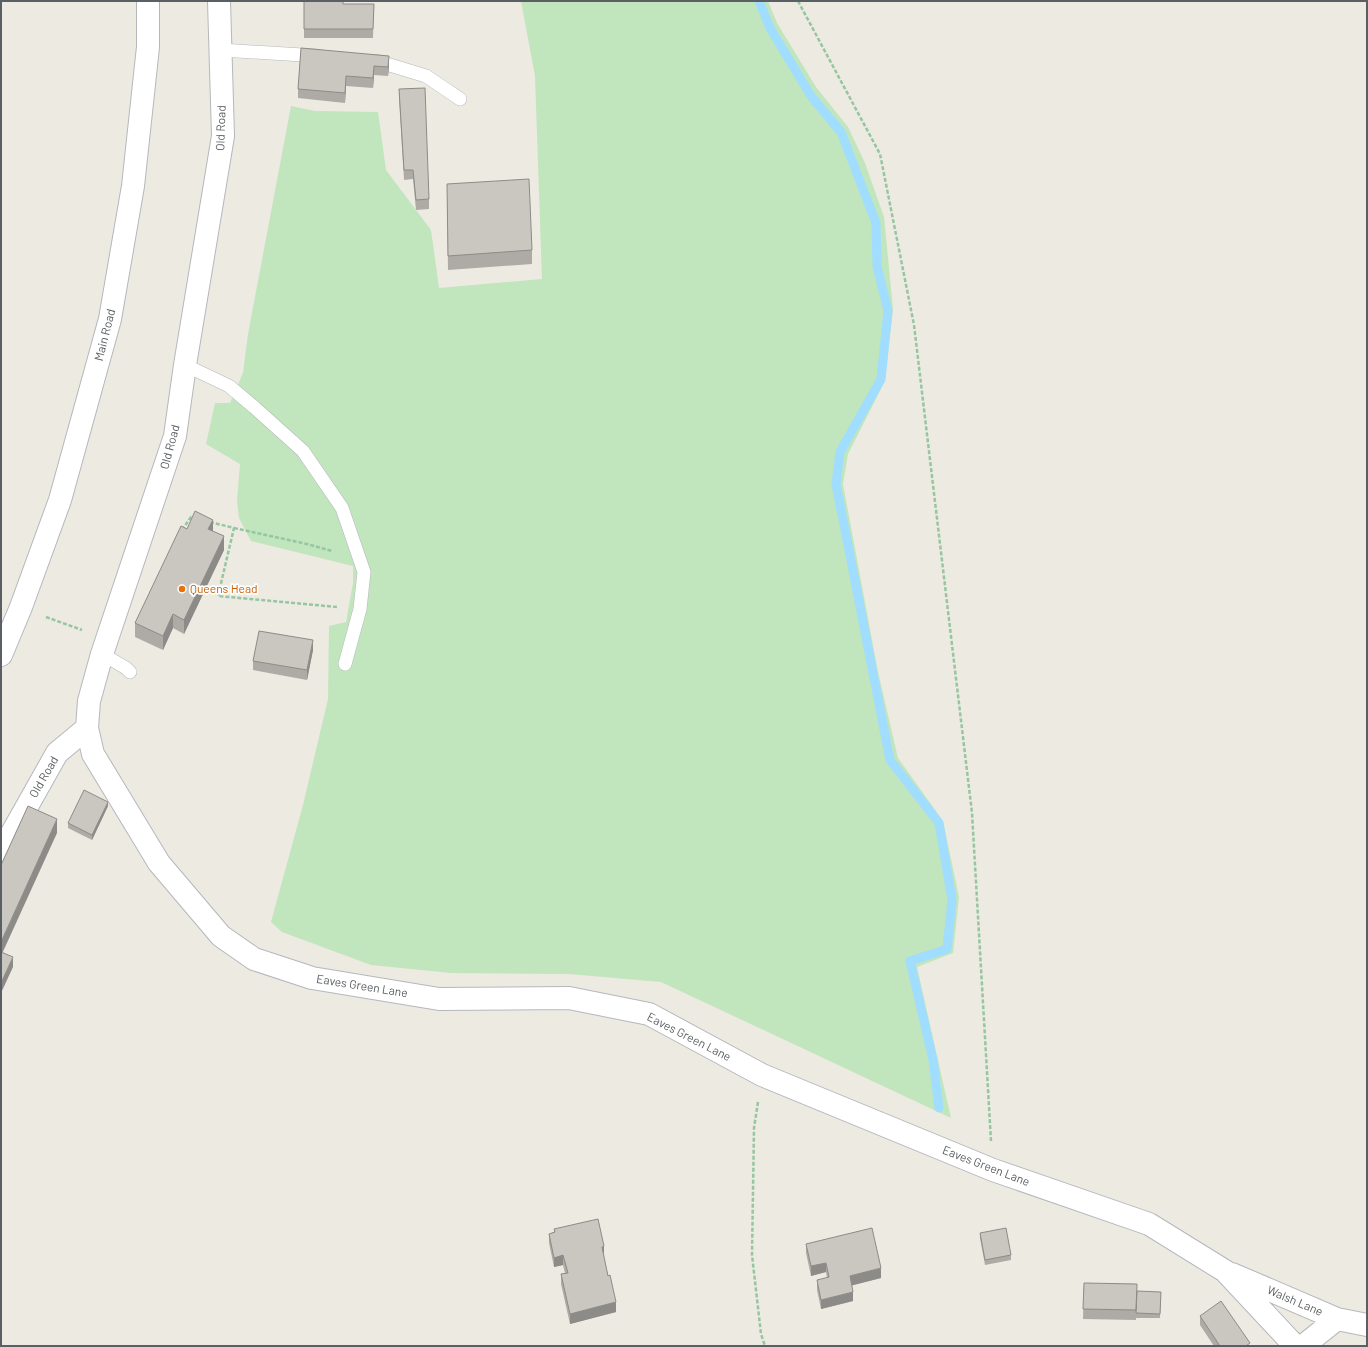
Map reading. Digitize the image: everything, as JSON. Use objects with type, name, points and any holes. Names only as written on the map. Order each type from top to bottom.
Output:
[{"type":"street","name":"Main Road","points":[[1,655],[21,607],[60,500],[110,319],[133,186],[148,47],[148,1]]},
{"type":"street","name":"Old Road","points":[[1,857],[12,833],[57,753],[87,728],[89,701],[105,647],[175,436],[185,365],[223,136],[219,1]]},
{"type":"street","name":"Eaves Green Lane","points":[[87,728],[93,754],[159,863],[221,936],[254,959],[312,978],[439,999],[569,998],[649,1014],[762,1076],[993,1170],[1149,1224],[1225,1271],[1295,1346]]},
{"type":"street","name":"Walsh Lane","points":[[1225,1271],[1337,1319],[1367,1325]]},
{"type":"street","points":[[1303,1346],[1337,1319]]},
{"type":"lane","points":[[221,50],[329,56]]},
{"type":"lane","points":[[358,59],[380,62],[426,76],[460,99]]},
{"type":"lane","points":[[185,365],[229,386],[303,451],[342,508],[364,572],[360,609],[345,664]]},
{"type":"lane","points":[[105,647],[130,672]]},
{"type":"path","points":[[798,1],[880,154],[914,325],[972,814],[993,1170]]},
{"type":"path","points":[[178,536],[191,516],[198,518]]},
{"type":"path","points":[[205,520],[360,558]]},
{"type":"path","points":[[234,528],[218,596],[360,609]]},
{"type":"path","points":[[21,607],[105,647]]},
{"type":"path","points":[[762,1076],[754,1128],[752,1256],[761,1334],[765,1346]]},
{"type":"green space","points":[[521,1],[768,1],[777,23],[816,87],[848,127],[865,163],[884,217],[893,309],[885,381],[848,454],[843,484],[878,672],[898,758],[943,821],[959,897],[953,953],[917,967],[951,1118],[661,982],[569,974],[451,973],[371,965],[282,932],[271,922],[303,805],[328,699],[329,626],[346,622],[353,583],[353,566],[251,541],[239,518],[237,501],[240,464],[206,444],[215,403],[230,403],[243,373],[248,334],[291,106],[315,111],[378,112],[386,170],[431,230],[439,288],[542,279],[535,76]]},
{"type":"building","points":[[304,1],[343,1],[343,4],[374,4],[373,29],[304,29]]},
{"type":"building","points":[[301,48],[389,56],[388,67],[374,66],[373,78],[346,76],[345,93],[298,89]]},
{"type":"building","points":[[425,88],[429,199],[416,200],[413,170],[404,170],[399,89]]},
{"type":"building","points":[[529,179],[532,250],[448,256],[447,184]]},
{"type":"building","name":"Queens Head","points":[[195,511],[213,520],[208,529],[224,536],[184,620],[173,614],[163,636],[135,623],[181,526],[187,529]]},
{"type":"building","points":[[259,631],[313,640],[307,670],[253,661]]},
{"type":"building","points":[[84,790],[108,802],[92,835],[68,823]]},
{"type":"building","points":[[28,806],[57,819],[1,942],[1,865]]},
{"type":"building","points":[[1,952],[13,957],[1,983]]},
{"type":"building","points":[[598,1219],[604,1246],[602,1247],[608,1276],[610,1275],[616,1302],[570,1314],[561,1274],[568,1273],[563,1255],[554,1258],[549,1234],[555,1232],[554,1229]]},
{"type":"building","points":[[872,1228],[881,1268],[850,1276],[853,1292],[821,1300],[817,1280],[829,1277],[826,1263],[811,1266],[806,1244]]},
{"type":"building","points":[[1006,1228],[1011,1255],[985,1260],[980,1233]]},
{"type":"building","points":[[1084,1283],[1137,1284],[1136,1310],[1083,1309]]},
{"type":"building","points":[[1137,1291],[1161,1292],[1160,1314],[1136,1313]]},
{"type":"building","points":[[1221,1301],[1250,1343],[1246,1346],[1220,1346],[1200,1316]]},
{"type":"waterway","points":[[759,1],[770,28],[811,96],[841,132],[876,223],[877,266],[888,311],[881,379],[840,452],[836,484],[890,760],[939,823],[952,900],[947,949],[910,961],[933,1060],[939,1108]]},
{"type":"place","name":"Queens Head","points":[[182,589]]}]
